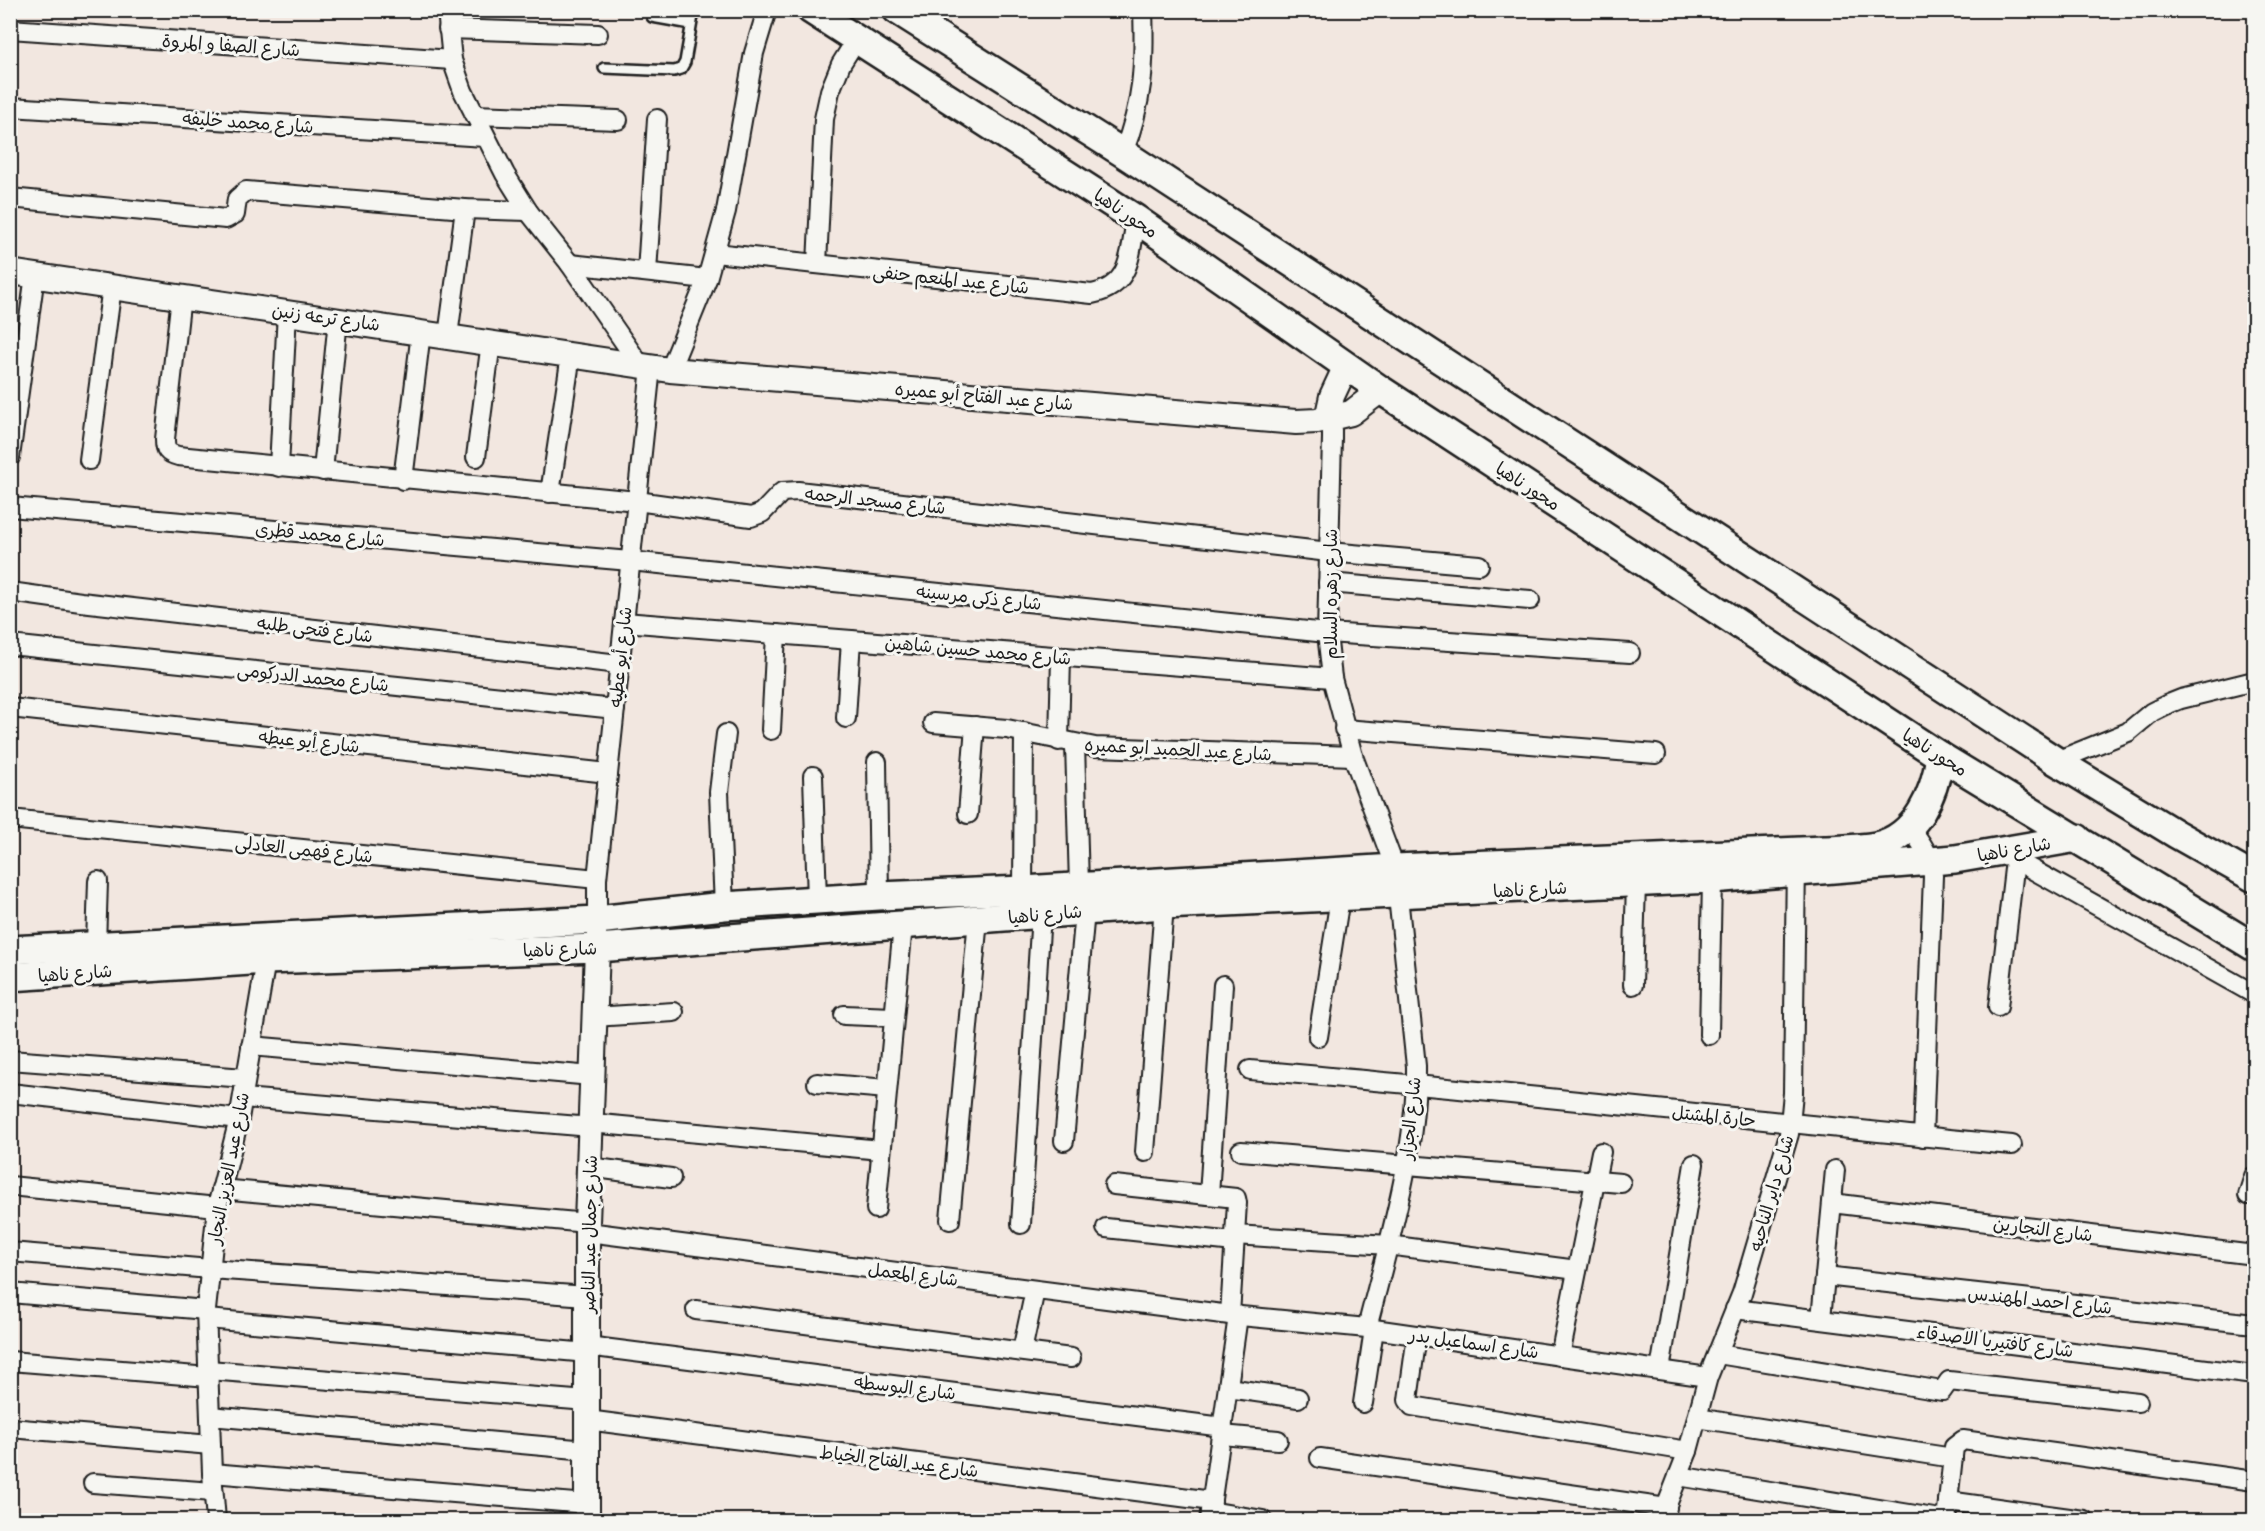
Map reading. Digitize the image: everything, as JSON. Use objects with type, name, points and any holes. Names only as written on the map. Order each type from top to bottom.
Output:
[{"type":"main road","name":"محور ناهيا","points":[[811,10],[1136,219],[1381,390],[1940,756],[2254,947]]},
{"type":"main road","points":[[897,10],[1123,153],[2056,760],[2176,834],[2254,878]]},
{"type":"main road","name":"شارع ناهيا","points":[[10,950],[597,920],[724,906],[879,896],[1023,890],[1082,898],[1164,904],[1340,898],[1712,879],[1875,846],[1894,839],[1909,827],[1923,810],[1930,796],[1940,756]]},
{"type":"main road","name":"شارع ناهيا","points":[[10,977],[266,960],[597,948],[903,925],[1041,914],[1082,898],[1395,868],[1932,862],[2008,856],[2077,838]]},
{"type":"street","points":[[447,10],[452,60],[463,91],[504,174],[528,211],[654,367]]},
{"type":"street","name":"شارع أبو عطيه","points":[[597,948],[597,879],[630,561],[654,367],[707,279],[726,211],[754,53],[768,10]]},
{"type":"street","points":[[1123,153],[1138,106],[1143,81],[1143,10]]},
{"type":"street","name":"شارع الصفا و المروة","points":[[10,29],[452,60]]},
{"type":"street","points":[[448,29],[598,34]]},
{"type":"street","points":[[817,264],[824,119],[830,91],[841,64],[856,39]]},
{"type":"street","name":"شارع محمد خليفه","points":[[10,106],[485,137]]},
{"type":"street","points":[[474,114],[618,120]]},
{"type":"street","points":[[647,272],[657,119]]},
{"type":"street","points":[[10,198],[226,219],[235,214],[237,199],[246,191],[465,209],[528,211]]},
{"type":"street","points":[[448,336],[465,209]]},
{"type":"street","name":"شارع عبد المنعم حنفى","points":[[715,253],[1092,294],[1110,288],[1123,276],[1127,267],[1136,219]]},
{"type":"street","points":[[570,264],[707,279]]},
{"type":"street","name":"شارع ترعه زنين","points":[[10,272],[654,367]]},
{"type":"street","points":[[10,457],[35,275]]},
{"type":"street","points":[[89,460],[112,286]]},
{"type":"street","name":"شارع مسجد الرحمه","points":[[182,296],[165,439],[165,448],[169,454],[403,480],[637,501],[751,517],[762,513],[782,492],[798,491],[1329,552],[1479,565]]},
{"type":"street","points":[[279,467],[287,312]]},
{"type":"street","points":[[323,471],[338,319]]},
{"type":"street","points":[[403,480],[421,332]]},
{"type":"street","points":[[476,457],[491,342]]},
{"type":"street","points":[[550,493],[571,355]]},
{"type":"street","points":[[1327,418],[1332,396],[1347,366]]},
{"type":"street","name":"شارع عبد الفتاح أبو عميره","points":[[654,367],[1296,423],[1317,422],[1351,413],[1381,390]]},
{"type":"street","name":"شارع زهره السلام","points":[[1327,418],[1332,430],[1327,633],[1332,678],[1344,729],[1395,868]]},
{"type":"street","name":"شارع محمد قطرى","points":[[10,507],[630,561]]},
{"type":"street","name":"شارع ذكى مرسينه","points":[[630,561],[1327,633],[1629,653]]},
{"type":"street","points":[[1328,583],[1530,600]]},
{"type":"street","name":"شارع فتحى طلبه","points":[[10,592],[619,664]]},
{"type":"street","name":"شارع محمد حسين شاهين","points":[[624,622],[1332,678]]},
{"type":"street","points":[[771,730],[777,634]]},
{"type":"street","points":[[846,718],[851,640]]},
{"type":"street","name":"شارع محمد الدركومى","points":[[10,645],[615,709]]},
{"type":"street","points":[[1061,657],[1082,898],[1064,1141]]},
{"type":"street","points":[[2056,760],[2127,732],[2152,712],[2173,702],[2254,681]]},
{"type":"street","name":"شارع أبو عيطه","points":[[10,708],[608,773]]},
{"type":"street","name":"شارع عبد الحميد ابو عميره","points":[[933,723],[1024,732],[1067,742],[1115,748],[1353,756]]},
{"type":"street","points":[[968,814],[975,726]]},
{"type":"street","points":[[1344,729],[1656,754]]},
{"type":"street","points":[[1023,890],[1024,732]]},
{"type":"street","points":[[724,906],[719,792],[726,734]]},
{"type":"street","points":[[877,762],[879,896]]},
{"type":"street","points":[[813,776],[817,900]]},
{"type":"street","name":"شارع فهمى العادلى","points":[[10,819],[597,879]]},
{"type":"street","points":[[1909,827],[1932,862],[1933,887],[1923,1137]]},
{"type":"street","points":[[1998,1007],[2008,856],[2254,994]]},
{"type":"street","name":"شارع داير الناحيه","points":[[1664,1514],[1688,1451],[1708,1377],[1748,1275],[1789,1134],[1793,1093],[1796,862]]},
{"type":"street","name":"شارع الجزار","points":[[1363,1403],[1371,1329],[1406,1164],[1416,1084],[1395,868]]},
{"type":"street","points":[[1709,1035],[1712,879]]},
{"type":"street","points":[[96,945],[98,881]]},
{"type":"street","points":[[1633,985],[1636,883]]},
{"type":"street","points":[[1318,1037],[1340,898]]},
{"type":"street","points":[[1145,1152],[1164,904]]},
{"type":"street","points":[[1021,1224],[1041,914]]},
{"type":"street","points":[[950,1220],[978,919]]},
{"type":"street","points":[[876,1209],[903,925]]},
{"type":"street","name":"شارع جمال عبد الناصر","points":[[587,1512],[587,1227],[597,948]]},
{"type":"street","name":"شارع عبد العزيز النجار","points":[[216,1521],[206,1315],[210,1269],[217,1208],[239,1119],[266,960]]},
{"type":"street","points":[[1209,1195],[1223,985]]},
{"type":"street","points":[[593,1017],[674,1012]]},
{"type":"street","points":[[844,1015],[893,1017]]},
{"type":"street","points":[[251,1046],[592,1076]]},
{"type":"street","points":[[10,1060],[245,1078]]},
{"type":"street","name":"حارة المشتل","points":[[1250,1070],[1416,1084],[2012,1145]]},
{"type":"street","points":[[817,1083],[887,1089]]},
{"type":"street","points":[[10,1093],[239,1119]]},
{"type":"street","points":[[243,1098],[881,1150]]},
{"type":"street","points":[[1241,1151],[1621,1183]]},
{"type":"street","points":[[1560,1356],[1601,1152]]},
{"type":"street","points":[[1660,1370],[1694,1164]]},
{"type":"street","points":[[589,1167],[671,1179]]},
{"type":"street","points":[[1821,1319],[1835,1170]]},
{"type":"street","points":[[2248,1196],[2254,1176]]},
{"type":"street","points":[[1114,1185],[1236,1198],[1234,1315],[1228,1388],[1210,1511],[1263,1521]]},
{"type":"street","points":[[10,1186],[217,1208]]},
{"type":"street","name":"شارع المعمل","points":[[221,1189],[587,1227],[1035,1290],[1234,1315]]},
{"type":"street","name":"شارع النجارين","points":[[1832,1203],[2254,1255]]},
{"type":"street","points":[[1106,1228],[1234,1239],[1388,1245],[1577,1270]]},
{"type":"street","points":[[10,1252],[587,1296]]},
{"type":"street","name":"شارع احمد المهندس","points":[[1825,1276],[2254,1324]]},
{"type":"street","points":[[1022,1352],[1035,1290]]},
{"type":"street","name":"شارع البوسطه","points":[[10,1293],[206,1315],[587,1350],[1278,1440]]},
{"type":"street","name":"شارع كافتيريا الاصدقاء","points":[[1735,1309],[2254,1375]]},
{"type":"street","points":[[696,1310],[1071,1358]]},
{"type":"street","name":"شارع اسماعيل بدر","points":[[1234,1315],[1417,1335],[1708,1377]]},
{"type":"street","points":[[1417,1335],[1408,1400],[1412,1406],[1688,1451]]},
{"type":"street","points":[[1718,1354],[1940,1391],[1945,1389],[1949,1381],[2138,1402]]},
{"type":"street","name":"شارع عبد الفتاح الخياط","points":[[10,1362],[209,1373],[587,1411],[1210,1511]]},
{"type":"street","points":[[1228,1388],[1298,1398]]},
{"type":"street","points":[[210,1416],[587,1450]]},
{"type":"street","points":[[1697,1418],[1954,1452]]},
{"type":"street","points":[[10,1428],[211,1445]]},
{"type":"street","points":[[1678,1476],[1946,1520],[1954,1452],[1963,1440],[2254,1481]]},
{"type":"street","points":[[1320,1458],[1664,1514]]},
{"type":"street","points":[[212,1473],[587,1512]]},
{"type":"street","points":[[93,1483],[213,1492]]},
{"type":"street","points":[[1948,1501],[2084,1521]]},
{"type":"lane","points":[[604,68],[674,71],[681,69],[685,62],[694,10]]},
{"type":"lane","points":[[652,17],[691,24]]}]
